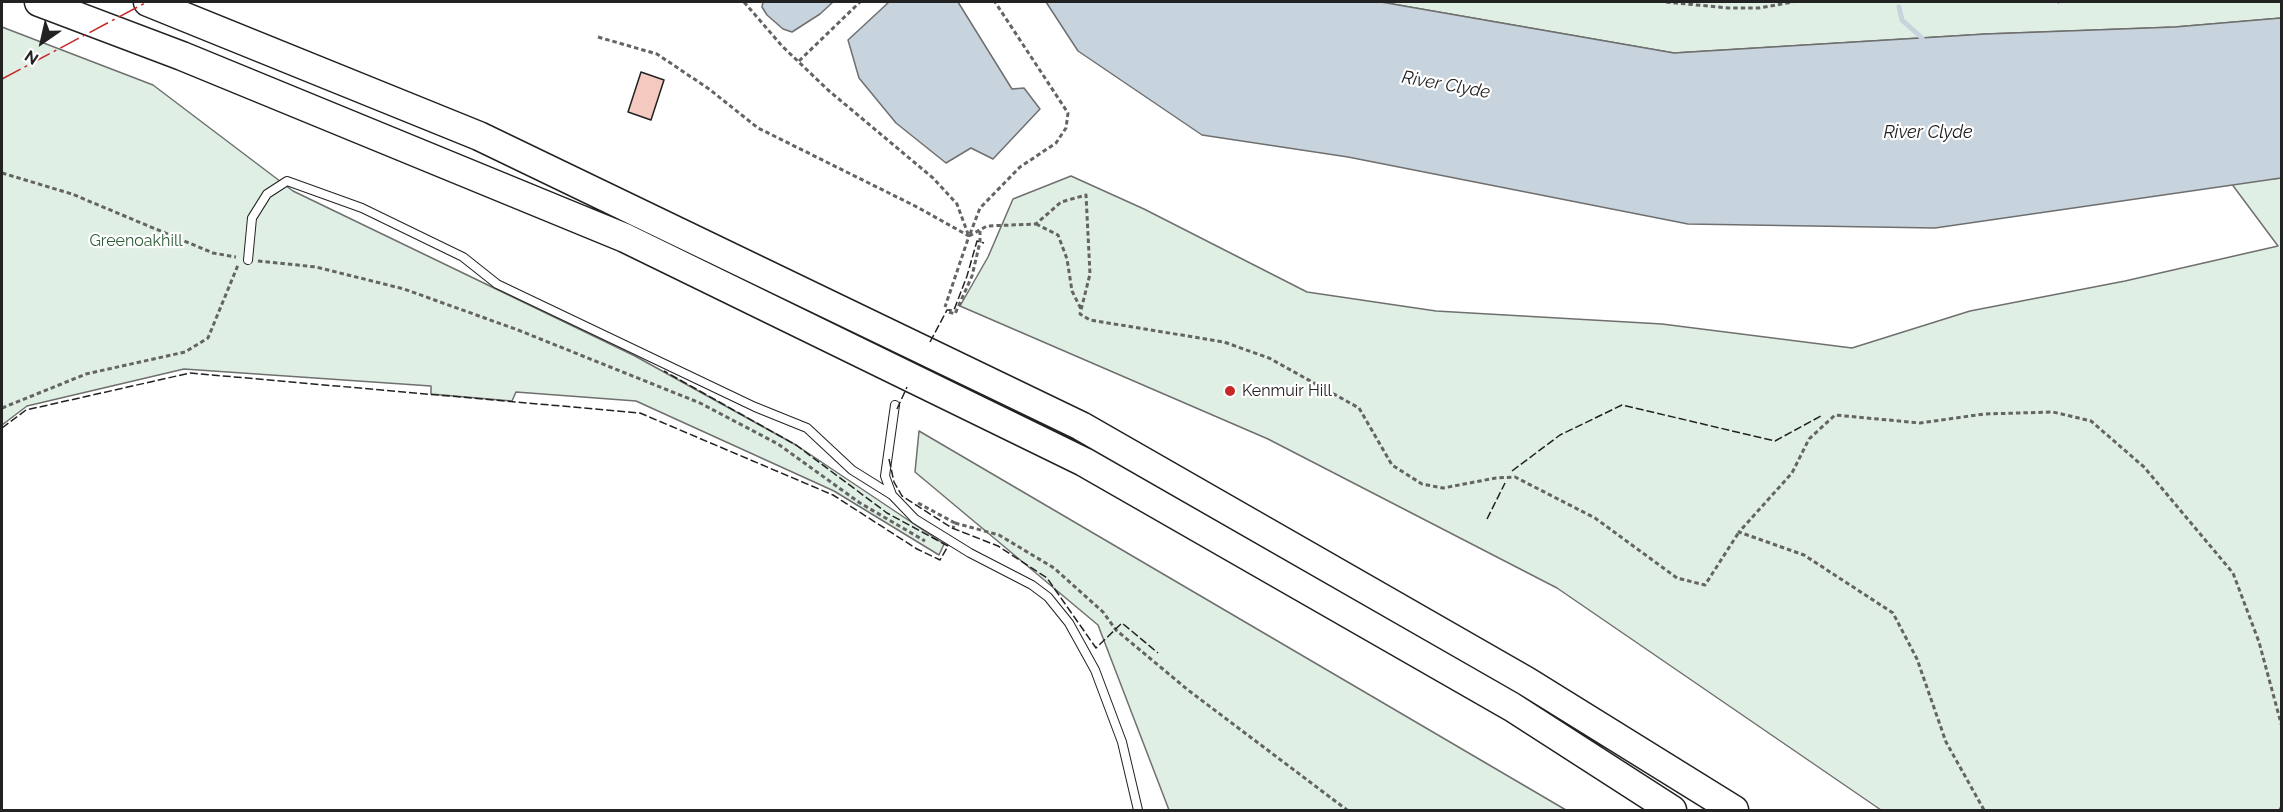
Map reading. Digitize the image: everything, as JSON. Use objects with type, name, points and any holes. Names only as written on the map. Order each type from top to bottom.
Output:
[{"type":"highway","points":[[39,2],[193,60],[625,238],[1084,462],[1512,706],[1672,810]]},
{"type":"highway","points":[[148,2],[337,77],[489,141],[1081,426],[1526,681],[1734,810]]},
{"type":"highway","points":[[175,2],[337,77]]},
{"type":"lane","points":[[248,260],[252,218],[267,194],[287,181],[362,208],[463,257],[497,284],[755,407],[807,428],[852,470],[892,495],[915,519],[946,539],[1032,585],[1048,597],[1069,623],[1095,670],[1122,742],[1137,810]]},
{"type":"lane","points":[[892,495],[885,476],[895,405]]},
{"type":"path","points":[[744,2],[798,61],[887,141],[933,178],[957,204],[969,236]]},
{"type":"path","points":[[798,61],[860,2]]},
{"type":"path","points":[[945,307],[981,208],[1020,167],[1056,143],[1066,129],[1068,113],[995,2]]},
{"type":"path","points":[[1666,2],[1728,8],[1759,8],[1793,2]]},
{"type":"path","points":[[598,37],[657,54],[709,89],[758,128],[917,207],[969,236]]},
{"type":"path","points":[[2,173],[82,198],[213,253],[241,258],[208,338],[185,352],[86,374],[2,408]]},
{"type":"path","points":[[1036,224],[1061,202],[1086,195],[1090,274],[1080,314],[1090,320],[1224,342],[1269,358],[1359,408],[1392,465],[1422,484],[1443,488],[1496,478],[1515,477],[1595,518],[1677,578],[1705,585],[1739,532],[1792,473],[1809,439],[1834,415],[1920,423],[1984,414],[2054,412],[2091,421],[2144,467],[2233,573],[2259,642],[2282,727]]},
{"type":"path","points":[[969,236],[987,226],[1036,224],[1058,235],[1067,259],[1072,291],[1082,310]]},
{"type":"path","points":[[949,312],[956,314],[972,276],[980,242],[980,230]]},
{"type":"path","points":[[248,260],[316,267],[393,286],[518,330],[700,403],[778,444],[898,528],[942,549],[955,523]]},
{"type":"path","points":[[914,501],[955,523],[999,535],[1054,568],[1103,612],[1116,630],[1188,690],[1347,810]]},
{"type":"path","points":[[1739,532],[1804,555],[1893,614],[1917,659],[1946,742],[1984,810]]},
{"type":"path","points":[[2280,810],[2282,806]]},
{"type":"green space","points":[[1381,2],[2281,2],[2282,18],[2175,27],[1986,34],[1674,53]]},
{"type":"green space","name":"Greenoakhill","points":[[2,27],[153,85],[293,191],[635,356],[796,445],[944,544],[939,555],[834,491],[636,401],[516,392],[512,401],[431,394],[431,386],[184,369],[27,406],[2,425]]},
{"type":"green space","points":[[1071,176],[1144,209],[1307,292],[1436,311],[1662,324],[1852,348],[1970,311],[2125,281],[2278,246],[2231,183],[2281,178],[2281,810],[1881,810],[1557,588],[1268,439],[960,306],[988,257],[1013,199]]},
{"type":"green space","points":[[919,431],[1566,810],[1169,810],[1098,625],[915,472]]},
{"type":"water","points":[[763,2],[833,2],[820,14],[792,32],[783,29],[767,15],[762,7]]},
{"type":"water","points":[[889,2],[958,2],[1012,89],[1024,88],[1040,109],[993,159],[971,148],[946,163],[896,123],[859,78],[848,40]]},
{"type":"water","name":"River Clyde","points":[[1046,2],[1381,2],[1674,53],[1986,34],[2175,27],[2281,18],[2281,178],[1935,228],[1688,224],[1348,157],[1202,135],[1078,51]]},
{"type":"building","points":[[641,72],[664,80],[651,120],[628,112]]},
{"type":"waterway","points":[[1899,7],[1902,20],[1922,38]]},
{"type":"fence","points":[[930,342],[947,310],[954,310],[977,241],[984,243]]},
{"type":"fence","points":[[2,428],[26,410],[190,373],[640,413],[833,495],[917,549],[940,560],[948,546],[887,513],[796,445],[664,371]]},
{"type":"fence","points":[[897,409],[907,387]]},
{"type":"fence","points":[[1512,471],[1560,435],[1622,405],[1775,441],[1821,416]]},
{"type":"fence","points":[[889,459],[894,482],[902,496],[952,528],[998,546],[1047,578],[1096,648],[1122,623],[1158,653]]},
{"type":"fence","points":[[1487,519],[1505,483]]},
{"type":"power","points":[[2,79],[147,2]]},
{"type":"place","name":"Kenmuir Hill","points":[[1230,391]]}]
